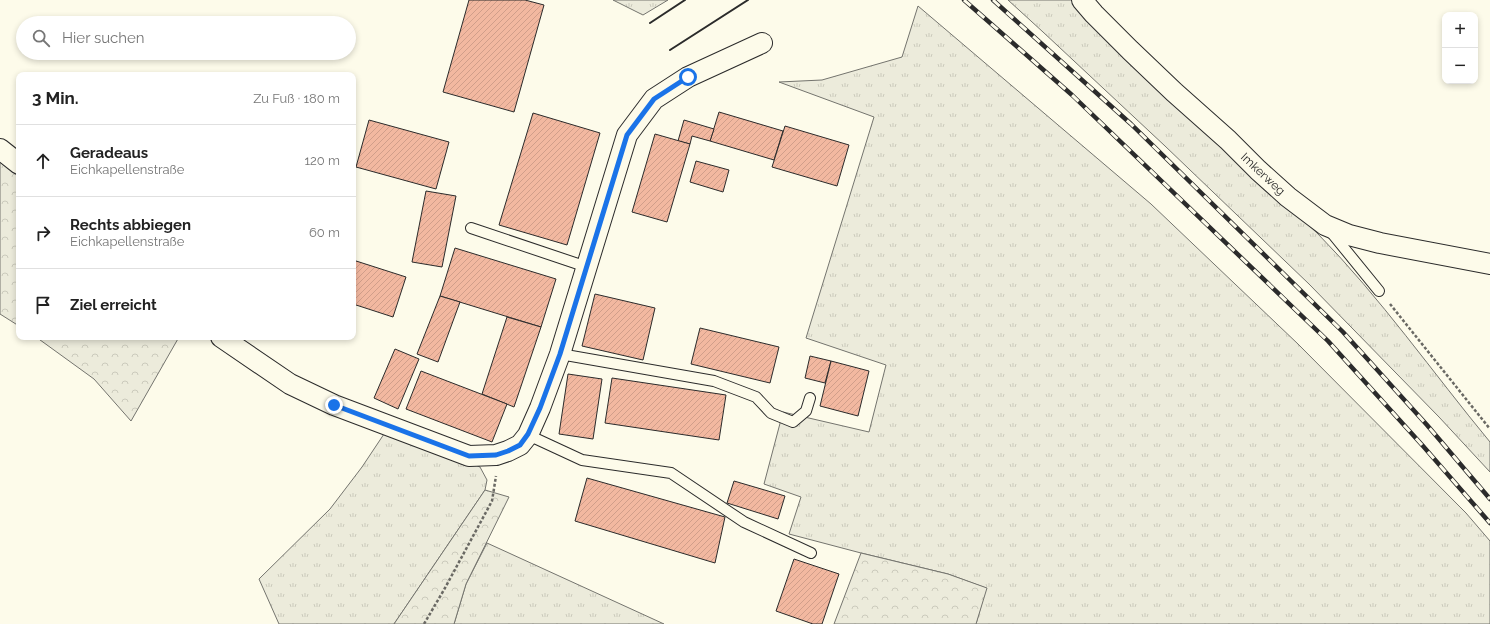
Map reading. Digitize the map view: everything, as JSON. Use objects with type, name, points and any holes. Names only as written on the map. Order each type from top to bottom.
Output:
[{"type":"street","name":"Imkerweg","points":[[1082,0],[1125,45],[1174,92],[1228,140],[1258,170],[1288,197],[1325,225],[1349,235],[1372,241],[1490,264]]},
{"type":"street","points":[[225,340],[290,384],[334,405],[469,456],[496,455],[520,445],[528,434],[540,408],[560,354],[627,135],[654,99],[688,77],[762,43]]},
{"type":"street","points":[[0,150],[16,162]]},
{"type":"lane","points":[[1325,225],[1379,291]]},
{"type":"lane","points":[[471,228],[587,267]]},
{"type":"lane","points":[[560,354],[714,381],[756,397],[771,413],[793,422],[806,412],[810,398]]},
{"type":"lane","points":[[528,434],[582,460],[671,474],[744,522],[811,553]]},
{"type":"path","points":[[1379,291],[1490,429]]},
{"type":"path","points":[[424,624],[492,501],[496,485],[496,455]]},
{"type":"green space","points":[[613,0],[668,0],[643,15]]},
{"type":"green space","points":[[1008,0],[1071,0],[1191,119],[1272,194],[1312,228],[1341,258],[1385,309],[1490,442],[1490,472],[1439,417],[1309,284],[1165,146]]},
{"type":"green space","points":[[918,6],[1151,204],[1298,344],[1466,513],[1490,541],[1490,624],[976,624],[986,588],[948,574],[789,534],[801,497],[764,484],[783,412],[869,432],[886,365],[806,338],[874,117],[779,82],[822,80],[902,57]]},
{"type":"green space","points":[[0,160],[16,171],[16,324],[0,314]]},
{"type":"green space","points":[[40,340],[177,340],[131,421],[94,379]]},
{"type":"green space","points":[[386,431],[454,455],[480,467],[487,480],[485,490],[394,624],[279,624],[259,579],[330,509],[362,467]]},
{"type":"green space","points":[[485,490],[509,497],[466,584],[454,624],[394,624]]},
{"type":"green space","points":[[487,543],[664,624],[454,624],[466,584]]},
{"type":"green space","points":[[861,553],[948,574],[987,588],[976,624],[834,624]]},
{"type":"building","points":[[469,0],[525,0],[544,5],[514,112],[443,92]]},
{"type":"building","points":[[719,112],[783,131],[774,160],[710,141]]},
{"type":"building","points":[[533,113],[600,133],[567,245],[499,225]]},
{"type":"building","points":[[369,120],[449,142],[436,189],[356,167]]},
{"type":"building","points":[[684,120],[714,129],[710,141],[692,136],[690,144],[678,141]]},
{"type":"building","points":[[785,126],[849,145],[837,186],[772,167]]},
{"type":"building","points":[[655,134],[690,144],[667,222],[632,212]]},
{"type":"building","points":[[696,161],[729,170],[723,192],[690,182]]},
{"type":"building","points":[[426,191],[456,196],[442,267],[412,262]]},
{"type":"building","points":[[455,248],[556,279],[541,327],[440,296]]},
{"type":"building","points":[[356,261],[406,277],[393,317],[356,305]]},
{"type":"building","points":[[595,294],[655,308],[643,360],[582,346]]},
{"type":"building","points":[[440,296],[460,302],[438,362],[417,354]]},
{"type":"building","points":[[507,317],[541,327],[514,407],[482,394]]},
{"type":"building","points":[[700,328],[779,347],[770,383],[691,364]]},
{"type":"building","points":[[395,349],[419,359],[398,409],[374,398]]},
{"type":"building","points":[[810,356],[831,361],[825,383],[805,378]]},
{"type":"building","points":[[831,361],[869,371],[858,416],[820,406]]},
{"type":"building","points":[[421,371],[507,404],[492,442],[406,409]]},
{"type":"building","points":[[568,374],[602,379],[593,439],[559,434]]},
{"type":"building","points":[[612,378],[726,395],[719,440],[605,423]]},
{"type":"building","points":[[587,478],[725,517],[715,563],[575,521]]},
{"type":"building","points":[[734,481],[785,496],[778,519],[727,503]]},
{"type":"building","points":[[794,559],[839,574],[822,624],[813,624],[776,611]]},
{"type":"railway","points":[[964,0],[1072,95],[1328,341],[1490,523]]},
{"type":"railway","points":[[993,0],[1131,124],[1343,332],[1427,425],[1490,499]]},
{"type":"wall","points":[[650,23],[685,0]]},
{"type":"wall","points":[[670,50],[748,0]]},
{"type":"route","points":[[334,405],[469,456],[496,455],[520,445],[528,434],[540,408],[560,354],[627,135],[654,99],[688,77]]}]
